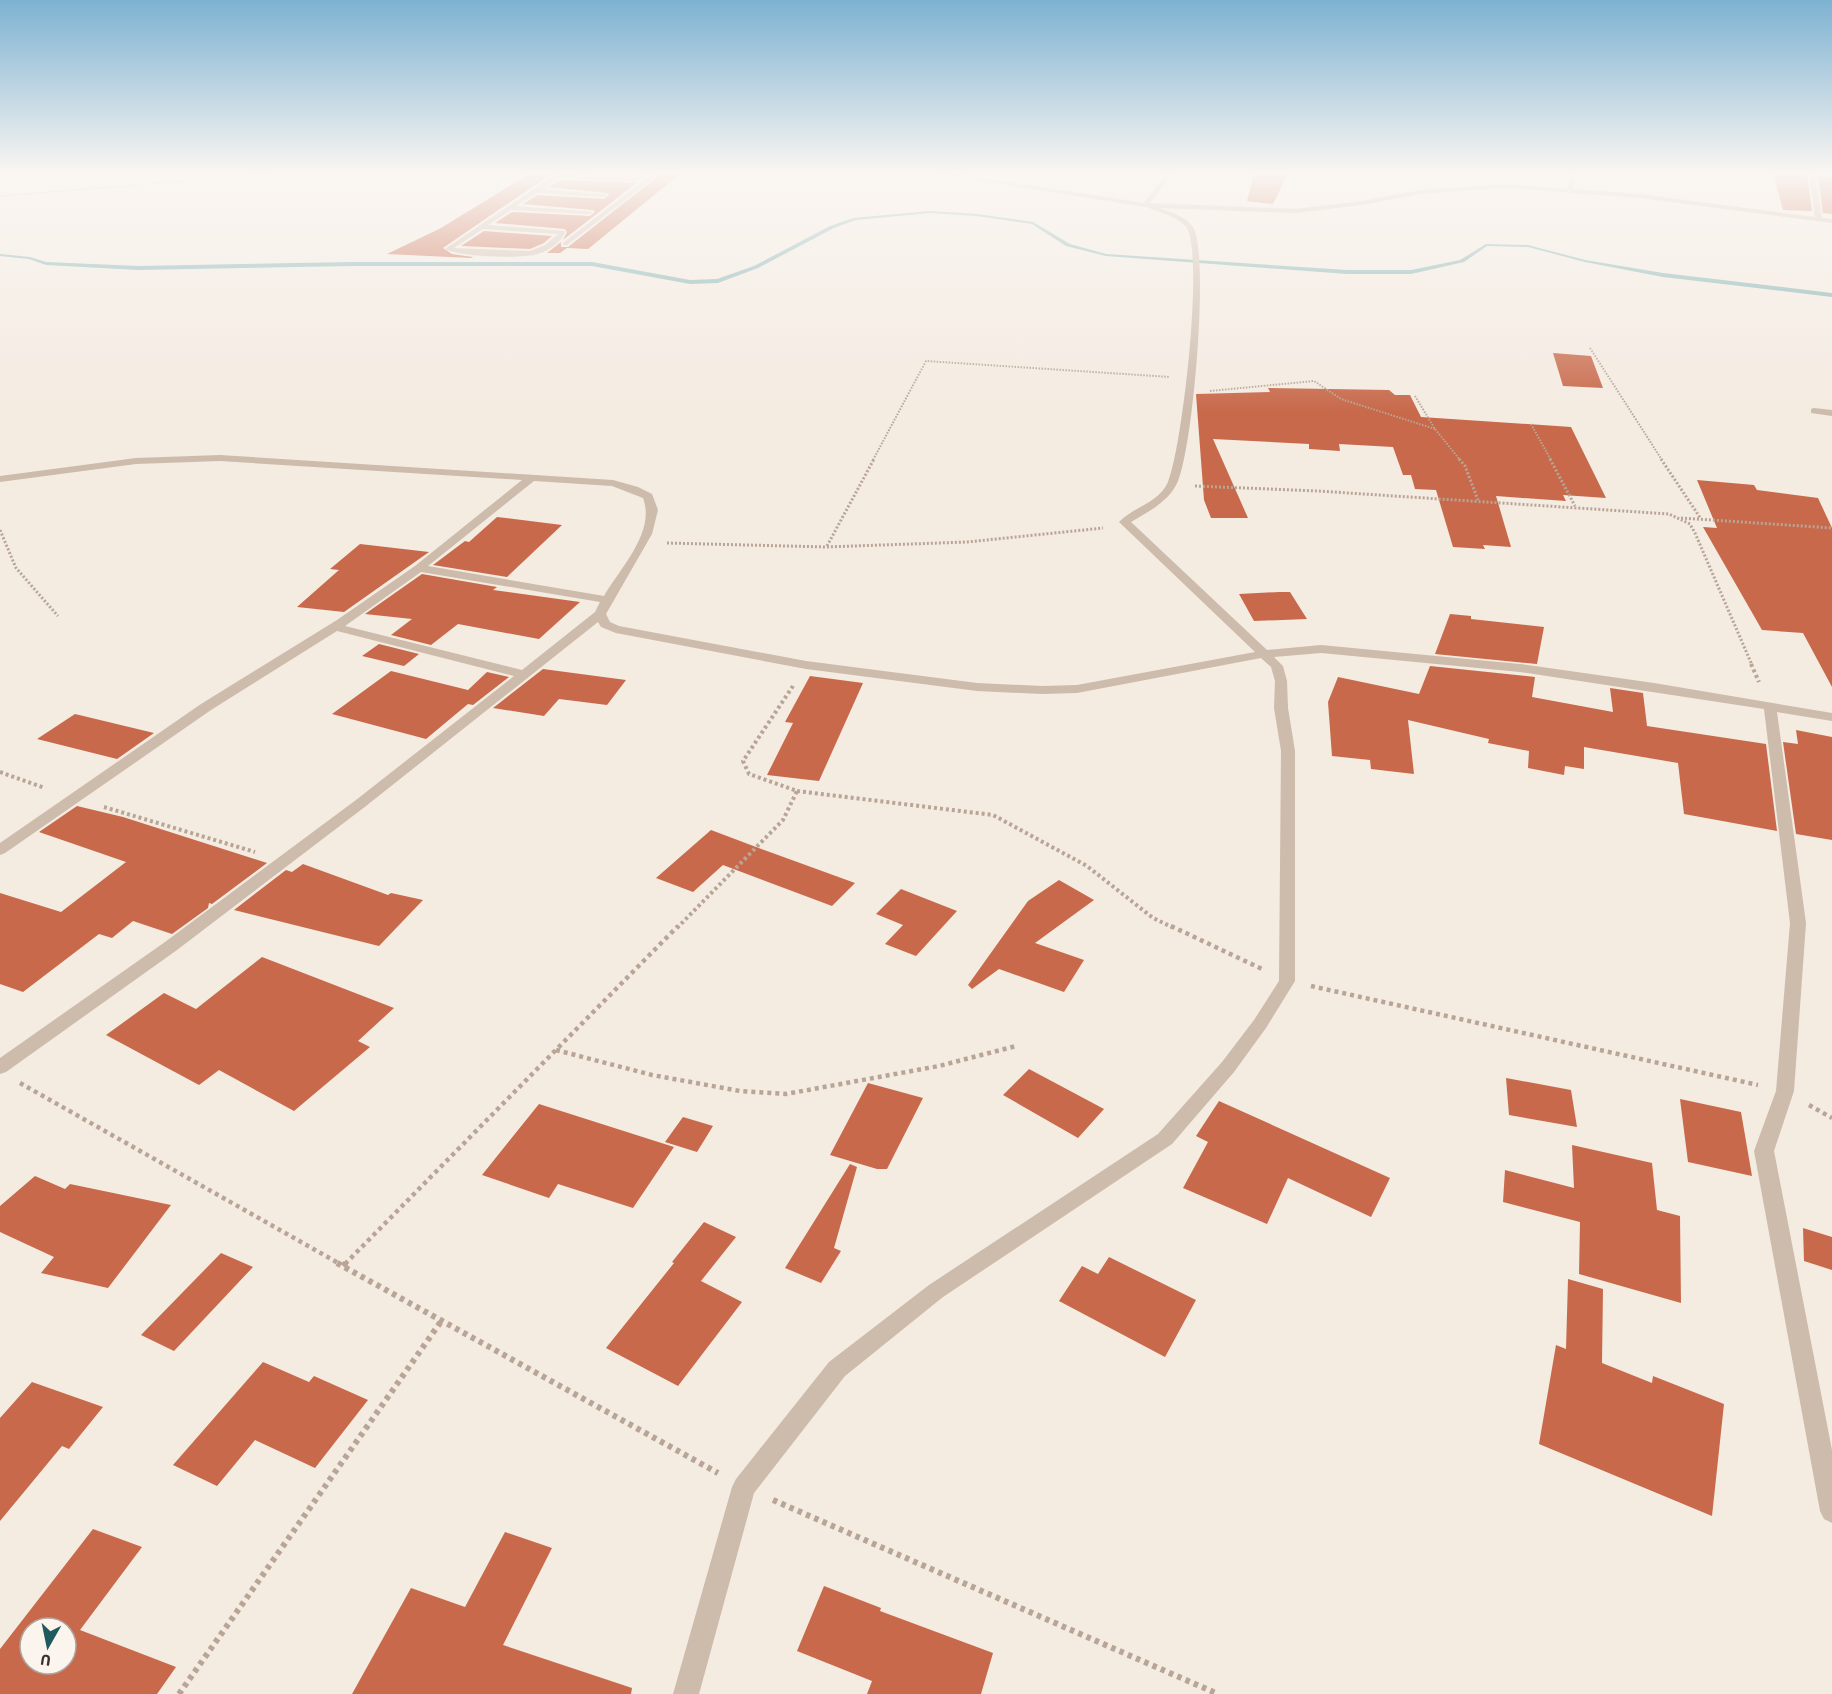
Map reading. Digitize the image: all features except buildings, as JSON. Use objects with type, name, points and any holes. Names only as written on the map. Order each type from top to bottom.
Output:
[{"type":"street","points":[[686,1694],[744,1487],[837,1369],[936,1291],[1165,1139],[1228,1067],[1260,1024],[1287,981],[1288,751],[1281,708],[1281,681],[1277,666],[1124,522],[1157,501],[1173,483],[1186,429],[1190,393],[1196,253]]},
{"type":"street","points":[[1814,411],[1832,413]]},
{"type":"street","points":[[0,479],[136,461],[220,458],[613,483],[648,496],[652,510],[643,542],[603,607],[361,803],[5,1072]]},
{"type":"street","points":[[0,850],[206,706],[335,627],[419,568],[531,478]]},
{"type":"street","points":[[419,568],[603,607]]},
{"type":"street","points":[[603,607],[605,624],[616,629],[806,665],[977,687],[1077,689],[1263,654],[1321,649],[1416,656],[1654,687],[1832,717]]},
{"type":"street","points":[[335,627],[523,674]]},
{"type":"street","points":[[1770,707],[1797,922],[1785,1091],[1764,1151],[1832,1511]]},
{"type":"path","points":[[1590,348],[1701,519]]},
{"type":"path","points":[[826,547],[926,361],[1191,379]]},
{"type":"path","points":[[1190,393],[1308,380],[1320,383],[1341,399],[1435,429]]},
{"type":"path","points":[[1415,396],[1435,429],[1465,466],[1478,500]]},
{"type":"path","points":[[1531,424],[1575,507]]},
{"type":"path","points":[[1173,483],[1203,487],[1318,490],[1478,500],[1661,513],[1680,518],[1832,528]]},
{"type":"path","points":[[1680,518],[1690,524],[1695,533],[1770,707]]},
{"type":"path","points":[[643,542],[826,547],[979,541],[1083,532],[1124,522]]},
{"type":"path","points":[[0,530],[16,568],[58,616]]},
{"type":"path","points":[[806,665],[743,761],[749,774],[797,790],[993,815],[1087,866],[1154,918],[1287,981],[1785,1091]]},
{"type":"path","points":[[0,772],[284,861]]},
{"type":"path","points":[[343,1266],[783,820],[797,790]]},
{"type":"path","points":[[556,1050],[652,1075],[740,1091],[786,1094],[939,1066],[1016,1046]]},
{"type":"path","points":[[5,1072],[343,1266],[744,1487],[1218,1694]]},
{"type":"path","points":[[179,1694],[442,1320]]},
{"type":"waterway","points":[[0,255],[30,258],[46,263],[138,268],[352,264],[592,264],[690,282],[718,281],[756,267],[782,253]]},
{"type":"waterway","points":[[1099,253],[1347,272],[1411,272],[1462,261],[1474,253]]},
{"type":"waterway","points":[[1555,253],[1663,275],[1832,295]]}]
